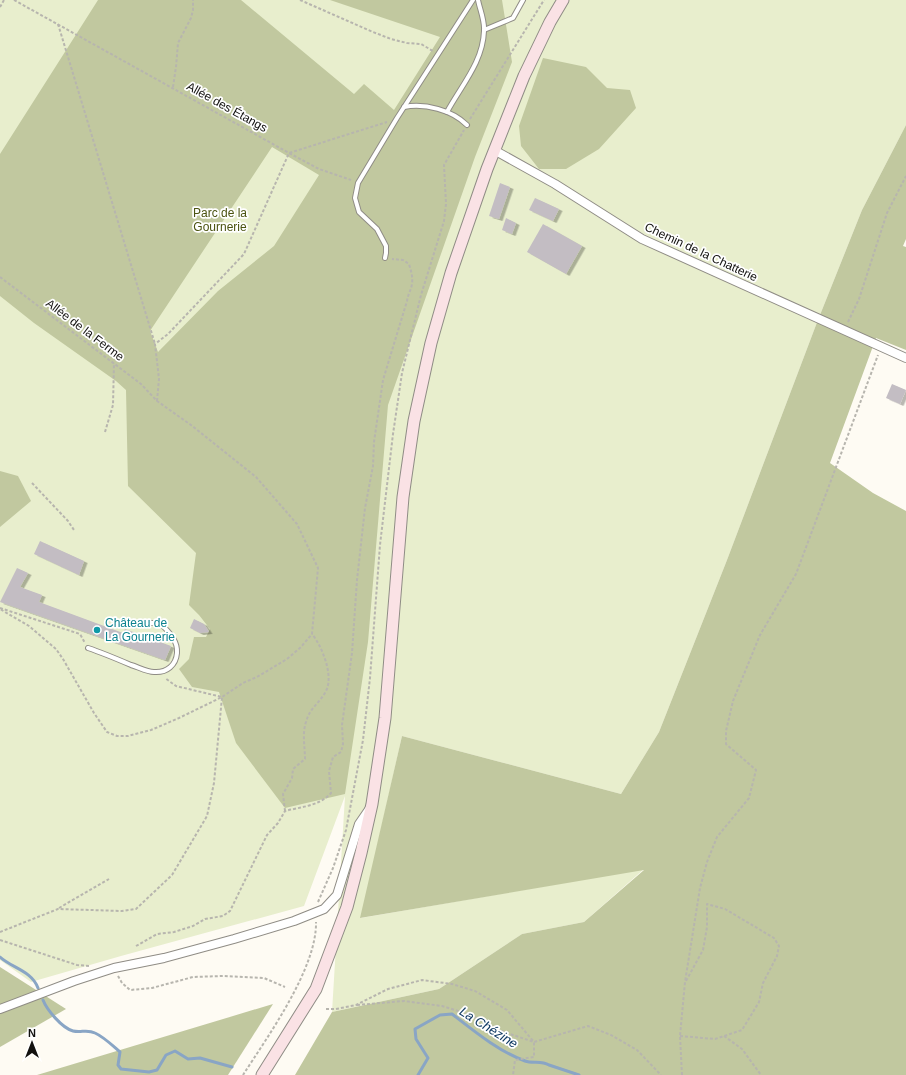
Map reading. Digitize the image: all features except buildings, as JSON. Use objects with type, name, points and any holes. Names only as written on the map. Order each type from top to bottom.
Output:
[{"type":"main road","points":[[262,1075],[316,989],[347,907],[372,804],[385,718],[403,497],[414,421],[431,343],[451,272],[494,150],[524,76],[562,0]]},
{"type":"street","name":"Chemin de la Chatterie","points":[[494,150],[555,184],[642,239],[906,358]]},
{"type":"street","points":[[0,1009],[74,981],[114,968],[178,954],[294,921],[324,909],[337,895],[359,824],[372,804]]},
{"type":"lane","points":[[385,258],[386,246],[377,229],[359,212],[355,198],[358,183],[397,118],[473,0]]},
{"type":"lane","points":[[447,112],[473,71],[483,42],[484,30],[478,0]]},
{"type":"lane","points":[[484,30],[513,18],[522,0]]},
{"type":"lane","points":[[404,107],[414,105],[447,112],[456,116],[467,125]]},
{"type":"lane","points":[[88,648],[150,672],[162,672],[172,666],[177,651],[175,639],[159,622],[148,623]]},
{"type":"path","points":[[0,7],[4,0]]},
{"type":"path","name":"Allée des Étangs","points":[[14,0],[319,169],[358,183]]},
{"type":"path","points":[[172,88],[178,43],[191,18],[193,0]]},
{"type":"path","points":[[300,0],[385,37],[407,43],[421,44],[438,54]]},
{"type":"path","points":[[243,1075],[302,977],[312,948],[316,926],[315,909],[333,868],[346,830],[363,740],[370,678],[380,545],[393,434],[402,373],[421,296],[444,221],[446,204],[444,165],[478,105],[544,0]]},
{"type":"path","points":[[58,24],[155,344],[160,379],[157,401]]},
{"type":"path","points":[[155,344],[168,334],[244,254],[289,153],[397,118]]},
{"type":"path","points":[[844,330],[859,299],[887,213],[906,176]]},
{"type":"path","points":[[285,811],[326,799],[330,793],[329,771],[334,757],[341,752],[343,744],[342,725],[352,653],[357,580],[365,508],[373,466],[374,442],[383,380],[408,293],[412,286],[412,276],[409,264],[403,260],[385,258]]},
{"type":"path","name":"Allée de la Ferme","points":[[0,276],[141,384],[157,401],[191,425],[256,477],[297,524],[318,568],[312,634]]},
{"type":"path","points":[[682,1075],[680,1036],[685,982],[700,888],[707,862],[717,837],[749,798],[756,770],[738,756],[726,744],[726,732],[733,701],[760,635],[796,574],[881,347]]},
{"type":"path","points":[[105,432],[113,405],[114,363]]},
{"type":"path","points":[[32,483],[68,521],[74,530]]},
{"type":"path","points":[[0,608],[29,626],[56,649],[64,659],[94,713],[107,732],[117,736],[128,736],[151,730],[222,697],[243,683],[257,677],[287,659],[301,647],[312,634],[323,654],[329,683],[325,692],[313,707],[305,723],[306,759],[293,769],[292,778],[283,794],[285,811],[278,823],[267,835],[230,912],[223,916],[205,919],[193,926],[174,932],[157,934],[136,946]]},
{"type":"path","points":[[0,608],[80,634],[88,648]]},
{"type":"path","points":[[156,672],[176,686],[222,697]]},
{"type":"path","points":[[58,909],[122,912],[136,908],[172,875],[207,816],[214,783],[222,697]]},
{"type":"path","points":[[0,932],[58,909],[109,879]]},
{"type":"path","points":[[680,1036],[716,1039],[742,1030],[759,1002],[763,983],[778,956],[778,946],[774,938],[725,909],[707,904],[707,927],[703,950],[685,982]]},
{"type":"path","points":[[0,940],[77,965],[92,966]]},
{"type":"path","points":[[114,968],[122,983],[130,990],[152,988],[192,977],[224,976],[264,978],[285,987]]},
{"type":"path","points":[[356,1005],[388,989],[422,980],[452,984],[475,991],[506,1010],[534,1042],[534,1057],[515,1060],[514,1075]]},
{"type":"path","points":[[326,1009],[336,1010],[356,1005],[404,1001],[442,1006],[468,1014],[504,1032],[534,1042],[588,1026],[611,1035],[637,1050],[661,1075]]},
{"type":"path","points":[[724,1036],[742,1049],[761,1075]]},
{"type":"green space","name":"Parc de la Gournerie","points":[[0,0],[906,0],[906,125],[862,210],[659,732],[621,794],[402,736],[361,918],[644,869],[584,922],[522,934],[439,989],[332,1012],[345,796],[304,906],[31,982],[0,960]]},
{"type":"green space","name":"Parc de la Gournerie","points":[[98,0],[241,0],[354,94],[364,84],[394,110],[440,37],[330,0],[502,0],[512,62],[475,157],[388,405],[368,642],[345,794],[285,808],[236,743],[219,692],[192,687],[179,669],[189,659],[194,637],[206,637],[210,629],[189,605],[196,553],[128,486],[126,390],[116,381],[34,323],[0,296],[0,154]],"holes":[[[272,147],[319,175],[274,246],[218,291],[158,352],[150,331]]]},
{"type":"green space","points":[[543,58],[586,67],[607,88],[630,90],[636,108],[599,149],[566,169],[539,169],[521,146],[519,126]]},
{"type":"green space","points":[[906,125],[906,239],[903,246],[906,247],[906,350],[876,338],[830,463],[873,493],[906,511],[906,1075],[295,1075],[332,1012],[439,989],[522,934],[584,922],[644,870],[360,918],[402,736],[621,794],[659,732],[862,210]]},
{"type":"green space","points":[[0,471],[18,476],[31,501],[0,527]]},
{"type":"green space","points":[[0,967],[66,1009],[0,1047]]},
{"type":"green space","points":[[273,1004],[228,1075],[37,1075]]},
{"type":"waterway","name":"La Chézine","points":[[0,957],[27,974],[35,982],[38,988]]},
{"type":"waterway","name":"La Chézine","points":[[43,1000],[51,1013],[64,1026],[73,1031],[89,1031],[95,1033],[105,1039],[120,1052],[118,1065],[121,1069],[149,1072],[157,1070],[166,1055],[175,1051],[188,1059],[200,1058],[232,1067]]},
{"type":"waterway","name":"La Chézine","points":[[418,1075],[428,1058],[416,1039],[415,1029],[440,1015],[452,1014],[487,1040],[515,1057],[528,1062],[540,1062],[579,1075]]},
{"type":"place","name":"Château de La Gournerie","points":[[97,630]]}]
